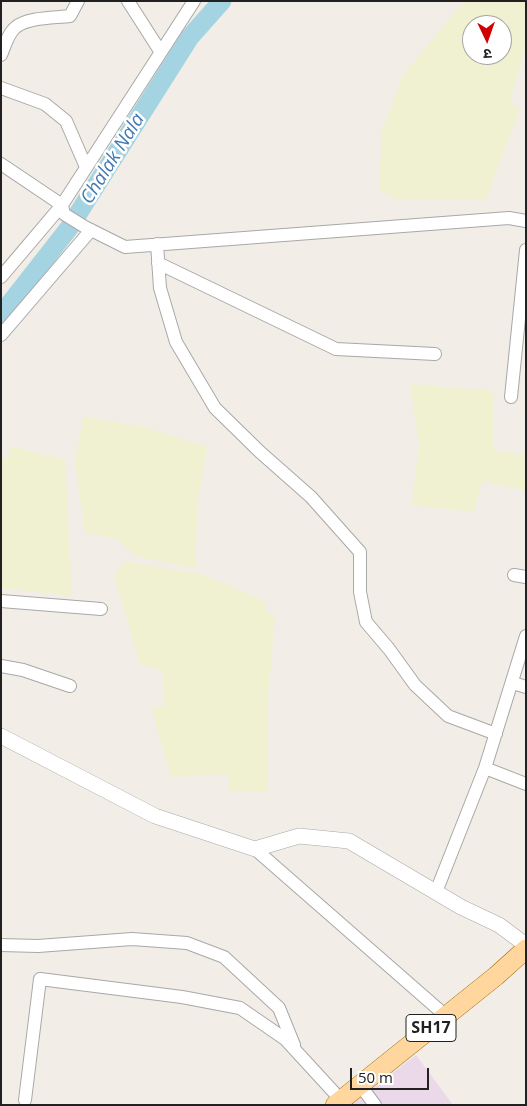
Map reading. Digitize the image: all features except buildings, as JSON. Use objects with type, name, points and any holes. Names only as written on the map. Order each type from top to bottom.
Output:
[{"type":"main road","name":"SH17","points":[[338,1102],[496,976],[526,947]]},
{"type":"street","points":[[1,55],[16,26],[29,21],[70,16],[78,1]]},
{"type":"street","points":[[128,1],[160,51]]},
{"type":"street","points":[[2,274],[63,210],[86,167],[194,1]]},
{"type":"street","points":[[1,88],[45,104],[66,121],[86,167]]},
{"type":"street","points":[[1,164],[88,228],[125,247],[509,218],[526,221]]},
{"type":"street","points":[[1,335],[88,228]]},
{"type":"street","points":[[157,244],[160,288],[176,342],[216,408],[260,452],[311,497],[360,552],[360,592],[366,622],[389,649],[414,685],[448,716],[496,734]]},
{"type":"street","points":[[511,398],[526,250]]},
{"type":"street","points":[[158,263],[336,349],[435,354]]},
{"type":"street","points":[[1,601],[101,609]]},
{"type":"street","points":[[436,892],[485,768],[513,683],[526,636]]},
{"type":"street","points":[[1,666],[23,670],[70,686]]},
{"type":"street","points":[[513,683],[526,687]]},
{"type":"street","points":[[1,736],[155,816],[255,849],[446,1016]]},
{"type":"street","points":[[485,768],[526,784]]},
{"type":"street","points":[[255,849],[298,836],[349,841],[461,907],[499,925],[526,947]]},
{"type":"street","points":[[1,945],[38,946],[132,939],[187,943],[224,957],[279,1008],[296,1050]]},
{"type":"street","points":[[25,1100],[40,979],[182,997],[240,1008],[285,1039],[338,1102]]},
{"type":"street","points":[[360,1085],[376,1105]]},
{"type":"shaded area","points":[[416,1055],[453,1105],[351,1105]]},
{"type":"green space","points":[[464,1],[526,1],[526,44],[510,102],[520,109],[486,199],[397,199],[379,190],[382,131],[403,75]]},
{"type":"green space","points":[[410,384],[494,391],[493,450],[526,455],[526,490],[482,481],[474,512],[412,505],[419,444]]},
{"type":"green space","points":[[83,417],[145,427],[207,447],[198,500],[195,568],[134,556],[118,539],[85,533],[75,463]]},
{"type":"green space","points":[[9,446],[65,460],[72,596],[1,588],[1,458],[10,458]]},
{"type":"green space","points":[[124,561],[202,574],[266,602],[266,611],[275,616],[268,699],[268,792],[229,792],[228,774],[171,777],[151,707],[165,706],[162,670],[140,665],[114,576]]},
{"type":"waterway","name":"Chalak Nala","points":[[1,315],[69,228],[190,37],[222,1]]}]
